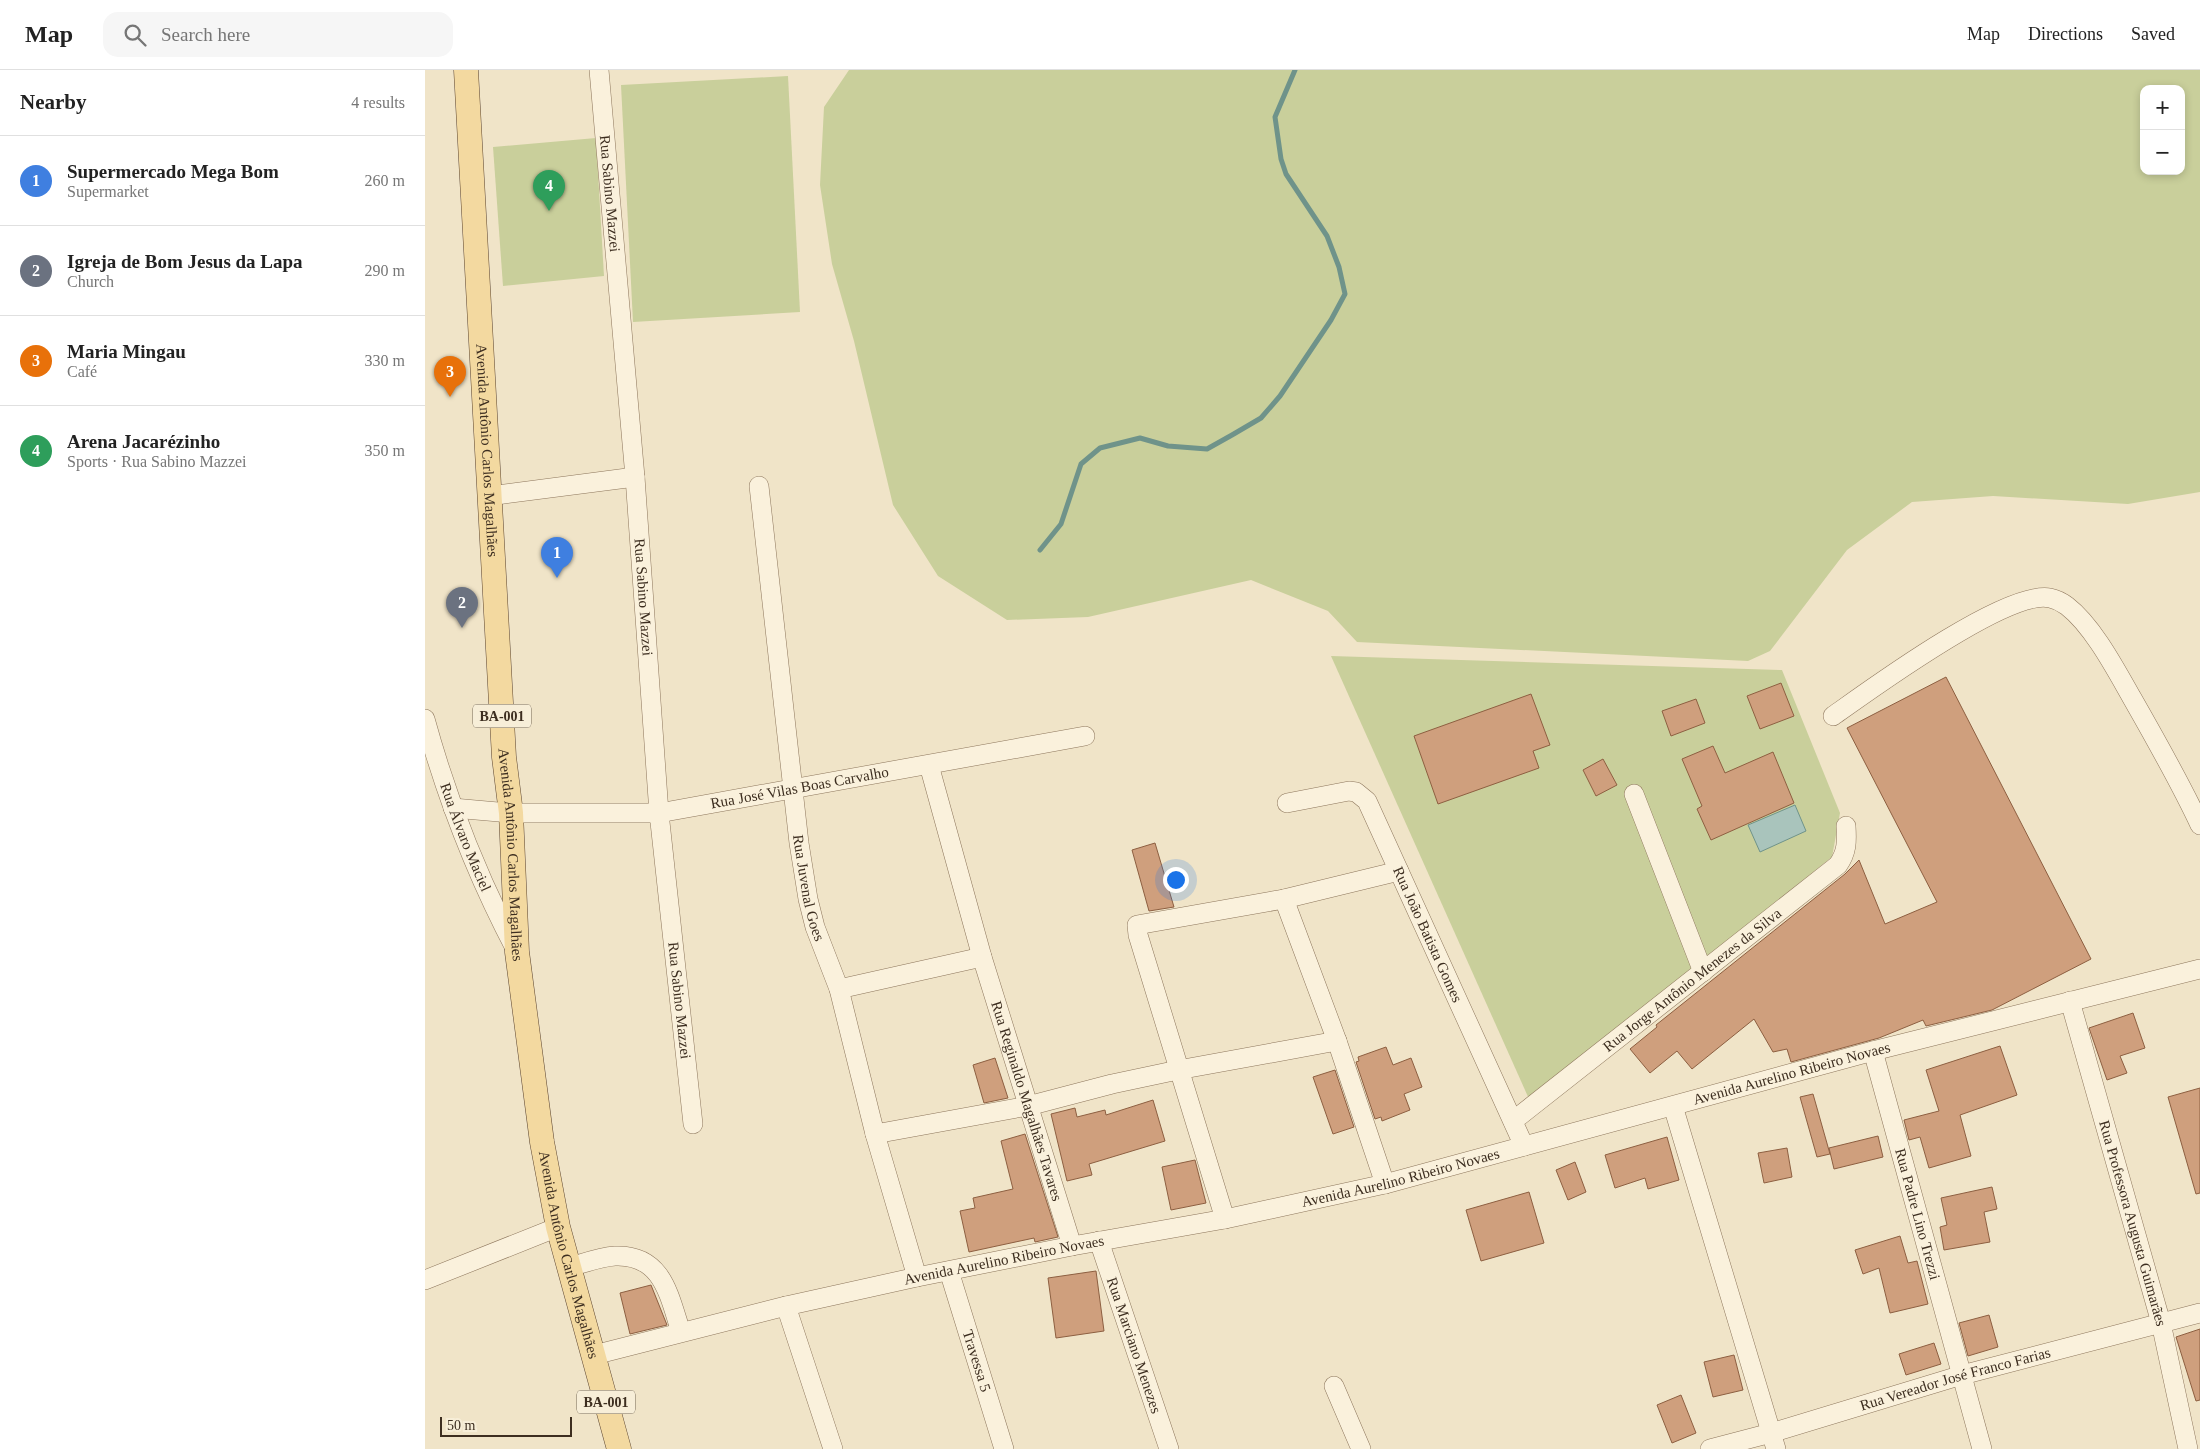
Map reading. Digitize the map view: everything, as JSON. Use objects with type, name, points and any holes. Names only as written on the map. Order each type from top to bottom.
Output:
[{"type":"main road","name":"Avenida Antônio Carlos Magalhães","points":[[470,70],[489,496],[504,757],[511,813],[517,952],[542,1142],[558,1227],[619,1449]]},
{"type":"street","name":"Rua Sabino Mazzei","points":[[599,70],[635,477],[659,813],[693,1124]]},
{"type":"street","points":[[489,496],[635,477]]},
{"type":"street","name":"Rua Juvenal Goes","points":[[759,486],[793,788],[808,899],[818,934],[839,989],[875,1134],[917,1276]]},
{"type":"street","points":[[1833,716],[1915,659],[1995,612],[2035,597],[2051,598],[2067,605],[2082,621],[2109,658],[2181,784],[2200,826]]},
{"type":"street","name":"Rua Álvaro Maciel","points":[[425,719],[438,766],[479,874],[517,952]]},
{"type":"street","name":"Rua José Vilas Boas Carvalho","points":[[453,808],[511,813],[659,813],[1085,736]]},
{"type":"street","name":"Rua Reginaldo Magalhães Tavares","points":[[929,765],[982,958],[1072,1246]]},
{"type":"street","name":"Rua João Batista Gomes","points":[[1287,803],[1349,791],[1363,796],[1373,812],[1525,1146]]},
{"type":"street","points":[[1634,794],[1703,972]]},
{"type":"street","name":"Rua Jorge Antônio Menezes da Silva","points":[[1513,1120],[1838,865],[1845,855],[1847,842],[1846,826]]},
{"type":"street","points":[[1225,1219],[1178,1070],[1136,929],[1137,924],[1284,899],[1399,871]]},
{"type":"street","points":[[1284,899],[1337,1041],[1385,1184]]},
{"type":"street","points":[[839,989],[982,958]]},
{"type":"street","name":"Avenida Aurelino Ribeiro Novaes","points":[[594,1355],[786,1306],[917,1276],[949,1272],[1072,1246],[1225,1219],[1385,1184],[1873,1051],[2200,969]]},
{"type":"street","name":"Rua Professora Augusta Guimarães","points":[[2070,1001],[2161,1323],[2188,1449]]},
{"type":"street","points":[[875,1134],[1028,1106],[1112,1084],[1178,1070],[1337,1041]]},
{"type":"street","name":"Rua Padre Lino Trezzi","points":[[1873,1051],[1982,1449]]},
{"type":"street","points":[[1673,1106],[1774,1441]]},
{"type":"street","points":[[425,1280],[558,1227]]},
{"type":"street","name":"Rua Marciano Menezes","points":[[1099,1242],[1169,1449]]},
{"type":"street","points":[[570,1267],[613,1256],[630,1256],[646,1262],[659,1275],[665,1286],[681,1332]]},
{"type":"street","name":"Travessa 5","points":[[949,1272],[1004,1449]]},
{"type":"street","points":[[786,1306],[833,1449]]},
{"type":"street","name":"Rua Vereador José Franco Farias","points":[[1710,1449],[1774,1441],[1962,1375],[2200,1313]]},
{"type":"street","points":[[1334,1386],[1357,1448]]},
{"type":"green space","points":[[849,70],[2200,70],[2200,492],[2128,504],[1993,496],[1912,502],[1847,550],[1770,651],[1748,661],[1357,642],[1328,611],[1251,580],[1088,617],[1007,620],[938,576],[893,505],[854,341],[832,264],[820,185],[824,107]]},
{"type":"green space","points":[[788,76],[800,312],[633,322],[621,85]]},
{"type":"green space","points":[[596,138],[604,276],[503,286],[493,147]]},
{"type":"green space","points":[[1331,656],[1782,670],[1840,813],[1832,857],[1529,1099]]},
{"type":"water","points":[[1795,805],[1806,831],[1760,852],[1748,825]]},
{"type":"building","points":[[1946,677],[2091,959],[1992,1010],[1926,1026],[1923,1020],[1879,1038],[1791,1062],[1787,1049],[1773,1052],[1754,1019],[1692,1069],[1677,1051],[1650,1073],[1630,1049],[1657,1027],[1656,1025],[1845,874],[1859,860],[1885,924],[1937,902],[1847,728]]},
{"type":"building","points":[[1781,683],[1794,716],[1760,729],[1747,696]]},
{"type":"building","points":[[1531,694],[1550,745],[1533,751],[1539,768],[1438,804],[1414,736]]},
{"type":"building","points":[[1696,699],[1705,723],[1671,736],[1662,711]]},
{"type":"building","points":[[1713,746],[1725,773],[1773,752],[1794,803],[1711,840],[1697,809],[1702,806],[1682,759]]},
{"type":"building","points":[[1603,759],[1617,785],[1596,796],[1583,770]]},
{"type":"building","points":[[1155,843],[1174,907],[1149,911],[1132,850]]},
{"type":"building","points":[[2133,1013],[2145,1048],[2120,1056],[2127,1073],[2107,1080],[2089,1028]]},
{"type":"building","points":[[2000,1046],[2017,1095],[1960,1115],[1971,1156],[1929,1168],[1920,1137],[1909,1140],[1904,1120],[1939,1111],[1926,1070]]},
{"type":"building","points":[[1386,1047],[1393,1065],[1411,1058],[1422,1087],[1404,1094],[1410,1110],[1382,1121],[1381,1117],[1375,1119],[1356,1062],[1359,1061],[1358,1057]]},
{"type":"building","points":[[995,1058],[1008,1098],[984,1103],[973,1065]]},
{"type":"building","points":[[1335,1070],[1354,1127],[1333,1134],[1313,1077]]},
{"type":"building","points":[[2200,1088],[2200,1193],[2196,1194],[2168,1097]]},
{"type":"building","points":[[1813,1094],[1830,1154],[1817,1157],[1800,1097]]},
{"type":"building","points":[[1153,1100],[1165,1141],[1089,1164],[1092,1175],[1067,1181],[1051,1114],[1075,1108],[1077,1117],[1105,1110],[1106,1115]]},
{"type":"building","points":[[1025,1134],[1058,1237],[1035,1242],[1034,1238],[969,1252],[960,1211],[975,1208],[973,1198],[1013,1189],[1001,1141]]},
{"type":"building","points":[[1878,1136],[1883,1157],[1834,1169],[1829,1148]]},
{"type":"building","points":[[1667,1137],[1679,1180],[1648,1189],[1645,1178],[1615,1188],[1605,1155]]},
{"type":"building","points":[[1787,1148],[1792,1177],[1764,1183],[1758,1153]]},
{"type":"building","points":[[1195,1160],[1206,1203],[1171,1210],[1162,1167]]},
{"type":"building","points":[[1575,1162],[1586,1192],[1568,1200],[1556,1170]]},
{"type":"building","points":[[1992,1187],[1997,1209],[1984,1212],[1990,1242],[1944,1250],[1940,1227],[1947,1225],[1941,1198]]},
{"type":"building","points":[[1529,1192],[1544,1243],[1481,1261],[1466,1210]]},
{"type":"building","points":[[1900,1236],[1908,1263],[1917,1261],[1928,1304],[1890,1313],[1879,1268],[1863,1274],[1855,1250]]},
{"type":"building","points":[[1096,1271],[1104,1331],[1056,1338],[1048,1278]]},
{"type":"building","points":[[651,1285],[667,1325],[630,1334],[620,1293]]},
{"type":"building","points":[[1989,1315],[1998,1347],[1968,1356],[1959,1323]]},
{"type":"building","points":[[2200,1329],[2200,1400],[2196,1401],[2176,1337]]},
{"type":"building","points":[[1934,1343],[1941,1364],[1906,1375],[1899,1354]]},
{"type":"building","points":[[1734,1355],[1743,1390],[1713,1397],[1704,1362]]},
{"type":"building","points":[[1681,1395],[1696,1433],[1672,1443],[1657,1405]]},
{"type":"waterway","points":[[1040,550],[1061,524],[1081,464],[1100,448],[1140,438],[1168,446],[1207,449],[1261,418],[1280,396],[1331,320],[1345,294],[1339,267],[1327,236],[1286,174],[1281,159],[1275,117],[1295,70]]},
{"type":"place","name":"Arena Jacarézinho","points":[[549,211]]},
{"type":"place","name":"Maria Mingau","points":[[450,397]]},
{"type":"place","name":"Supermercado Mega Bom","points":[[557,578]]},
{"type":"place","name":"Igreja de Bom Jesus da Lapa","points":[[462,628]]}]
